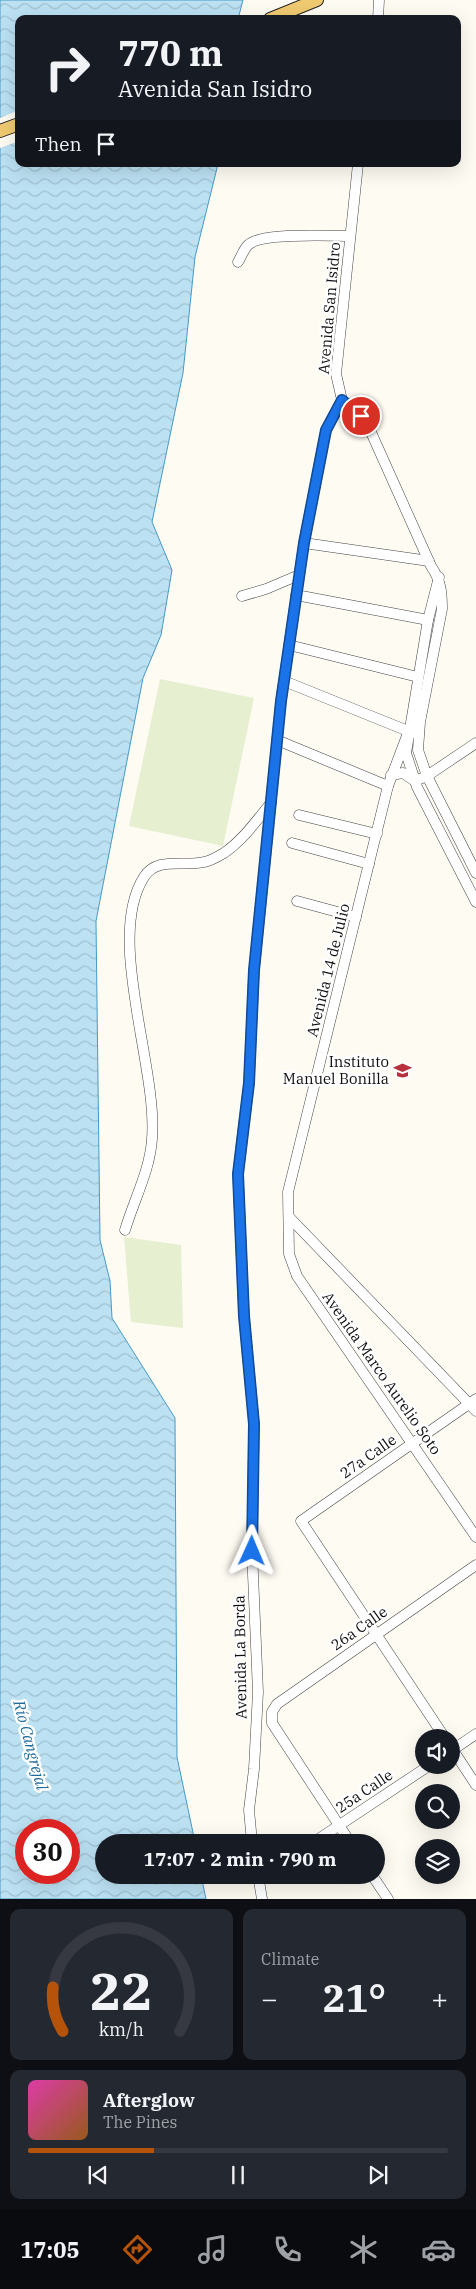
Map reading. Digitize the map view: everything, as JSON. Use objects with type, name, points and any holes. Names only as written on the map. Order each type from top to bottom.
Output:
[{"type":"main road","points":[[280,15],[317,0]]},
{"type":"main road","points":[[0,131],[15,125]]},
{"type":"street","points":[[378,15],[379,0]]},
{"type":"street","name":"Avenida San Isidro","points":[[342,400],[336,374],[358,167]]},
{"type":"street","points":[[238,262],[248,245],[259,240],[298,236],[350,236]]},
{"type":"street","points":[[342,400],[361,416],[374,436],[429,561],[439,577],[442,591],[442,609],[418,677],[406,752],[415,781],[476,902]]},
{"type":"street","name":"Avenida La Borda","points":[[251,1834],[249,1810],[254,1769],[258,1692],[252,1551],[254,1424],[244,1316],[238,1174],[249,1083],[254,970],[284,681],[304,543],[326,430],[342,400]]},
{"type":"street","points":[[304,543],[429,561]]},
{"type":"street","points":[[242,596],[266,589],[299,575]]},
{"type":"street","points":[[439,577],[428,620],[429,647],[418,750],[427,776],[476,873]]},
{"type":"street","points":[[296,595],[428,620]]},
{"type":"street","points":[[289,645],[418,677]]},
{"type":"street","points":[[284,681],[408,733],[419,734]]},
{"type":"street","name":"Avenida 14 de Julio","points":[[289,1217],[288,1192],[376,834],[390,780],[408,733]]},
{"type":"street","points":[[278,740],[390,780],[403,773],[415,781]]},
{"type":"street","points":[[415,781],[427,776],[476,742]]},
{"type":"street","points":[[125,1230],[146,1170],[152,1139],[151,1104],[129,942],[132,902],[144,876],[156,866],[204,862],[224,853],[246,834],[272,802]]},
{"type":"street","points":[[299,815],[376,834]]},
{"type":"street","points":[[292,843],[369,864]]},
{"type":"street","points":[[298,901],[356,917]]},
{"type":"street","points":[[289,1217],[472,1401],[476,1411]]},
{"type":"street","name":"Avenida Marco Aurelio Soto","points":[[289,1217],[289,1254],[297,1276],[476,1537]]},
{"type":"street","name":"27a Calle","points":[[376,1634],[301,1521],[472,1401]]},
{"type":"street","name":"26a Calle","points":[[339,1826],[272,1723],[272,1712],[277,1704],[476,1565]]},
{"type":"street","points":[[376,1634],[439,1729]]},
{"type":"street","points":[[460,1744],[476,1734]]},
{"type":"street","points":[[460,1761],[476,1785]]},
{"type":"street","name":"25a Calle","points":[[326,1834],[417,1774]]},
{"type":"street","points":[[339,1826],[344,1834]]},
{"type":"street","points":[[261,1884],[262,1899]]},
{"type":"street","points":[[378,1884],[388,1899]]},
{"type":"green space","points":[[160,679],[254,698],[223,846],[129,826]]},
{"type":"green space","points":[[124,1237],[181,1245],[183,1328],[131,1322]]},
{"type":"water","name":"Río Cangrejal","points":[[0,0],[243,0],[239,15],[15,15],[15,167],[217,167],[195,257],[183,373],[152,522],[172,570],[161,635],[143,678],[96,921],[100,1240],[110,1281],[112,1318],[175,1418],[177,1757],[193,1834],[95,1834],[95,1884],[203,1884],[206,1899],[0,1899]]},
{"type":"pier","points":[[15,112],[15,142],[0,148],[0,118]]},
{"type":"place","name":"Instituto Manuel Bonilla","points":[[403,1070]]},
{"type":"route","points":[[252,1551],[254,1424],[244,1316],[238,1174],[249,1083],[254,970],[281,701],[304,543],[322,448],[326,430],[342,400],[361,416]]}]
